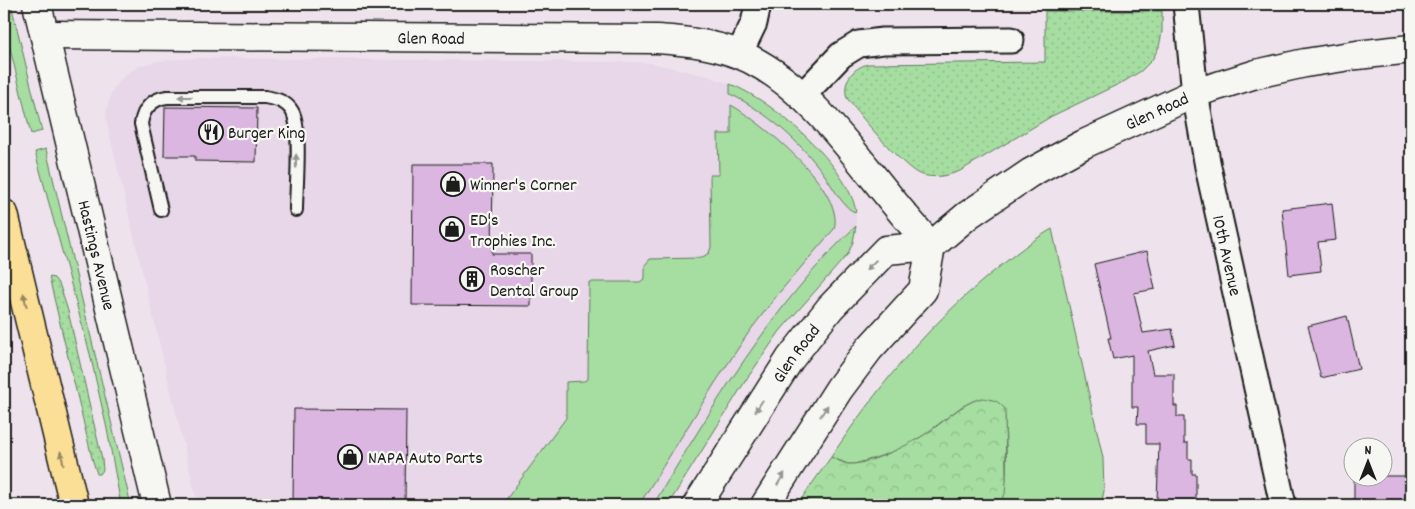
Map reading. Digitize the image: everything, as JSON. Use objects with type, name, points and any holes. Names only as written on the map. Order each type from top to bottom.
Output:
[{"type":"highway","points":[[4,214],[74,505]]},
{"type":"street","name":"Hastings Avenue","points":[[37,4],[158,505]]},
{"type":"street","points":[[738,54],[754,23],[758,4]]},
{"type":"street","name":"10th Avenue","points":[[1186,4],[1195,93],[1213,193],[1283,505]]},
{"type":"street","name":"Glen Road","points":[[46,35],[657,39],[696,43],[738,54],[778,76],[802,97],[843,140],[931,246]]},
{"type":"street","points":[[802,97],[841,55],[853,47],[866,42],[1011,40]]},
{"type":"street","name":"Glen Road","points":[[697,505],[775,381],[830,308],[886,250],[931,246],[975,210],[1038,168],[1104,134],[1195,93],[1256,74],[1287,67],[1357,55],[1411,49]]},
{"type":"street","points":[[765,505],[819,418],[844,382],[869,349],[923,290],[931,246]]},
{"type":"lane","points":[[161,210],[141,124],[143,114],[150,104],[160,98],[170,97],[265,97],[277,99],[286,104],[294,115],[296,129],[296,210]]},
{"type":"shaded area","points":[[112,4],[370,4],[370,7],[128,5]]},
{"type":"shaded area","points":[[195,58],[631,62],[651,63],[707,76],[733,85],[762,100],[786,118],[811,142],[845,182],[851,194],[856,214],[853,242],[848,254],[801,305],[763,354],[668,505],[198,505],[107,124],[106,112],[112,91],[129,72],[142,65],[158,61]]},
{"type":"green space","points":[[4,4],[11,4],[42,131],[31,134],[4,24]]},
{"type":"green space","points":[[1045,11],[1162,11],[1162,32],[1159,47],[1152,60],[1141,71],[1125,81],[1052,116],[960,171],[935,177],[919,174],[902,161],[847,98],[846,86],[850,76],[857,69],[868,64],[1045,62]]},
{"type":"green space","points":[[730,84],[766,104],[806,137],[839,175],[850,194],[856,212],[847,207],[815,162],[793,139],[770,119],[730,94]]},
{"type":"green space","points":[[731,105],[780,141],[815,177],[827,196],[834,213],[834,229],[778,294],[749,332],[639,505],[502,505],[566,418],[566,382],[588,379],[589,282],[640,282],[645,278],[645,265],[650,259],[701,258],[709,253],[711,247],[710,175],[719,175],[718,134],[731,134]]},
{"type":"green space","points":[[46,149],[131,505],[121,505],[107,429],[90,354],[35,152]]},
{"type":"green space","points":[[856,226],[853,242],[848,254],[780,331],[746,380],[668,505],[653,505],[721,394],[771,323],[797,289]]},
{"type":"green space","points":[[1052,229],[1103,458],[1104,491],[1101,505],[999,505],[1003,497],[1006,476],[1005,416],[975,400],[961,407],[924,435],[902,448],[854,464],[848,464],[831,457],[884,384],[943,317],[988,276],[1027,245]]},
{"type":"green space","points":[[49,277],[54,278],[60,286],[68,311],[102,459],[103,470],[100,474],[97,474],[92,458]]},
{"type":"green space","points":[[982,398],[995,401],[1005,409],[1006,482],[1005,494],[999,505],[797,505],[831,457],[848,464],[856,464],[887,454],[917,439],[959,409]]},
{"type":"building","name":"Burger King","points":[[165,107],[257,108],[256,162],[195,161],[195,156],[164,156]]},
{"type":"building","points":[[413,164],[493,164],[492,254],[531,254],[531,306],[412,305]]},
{"type":"building","points":[[1332,203],[1336,240],[1318,242],[1321,271],[1289,275],[1282,209]]},
{"type":"building","points":[[1147,251],[1155,289],[1134,293],[1143,333],[1172,329],[1175,345],[1148,351],[1153,374],[1174,374],[1174,406],[1177,406],[1177,417],[1184,417],[1184,443],[1188,443],[1188,459],[1192,459],[1192,474],[1196,474],[1196,505],[1162,505],[1162,502],[1157,501],[1159,444],[1146,444],[1146,424],[1137,424],[1138,407],[1132,407],[1132,355],[1113,359],[1108,338],[1111,338],[1094,264]]},
{"type":"building","points":[[1347,316],[1359,369],[1321,378],[1308,326]]},
{"type":"building","name":"NAPA Auto Parts","points":[[294,409],[406,410],[405,505],[293,505]]},
{"type":"building","points":[[1392,476],[1411,476],[1411,505],[1354,505],[1354,486],[1392,486]]},
{"type":"place","name":"Burger King","points":[[211,132]]},
{"type":"place","name":"Winner's Corner","points":[[453,184]]},
{"type":"place","name":"ED's Trophies Inc.","points":[[452,229]]},
{"type":"place","name":"Roscher Dental Group","points":[[472,279]]},
{"type":"place","name":"NAPA Auto Parts","points":[[350,457]]}]
